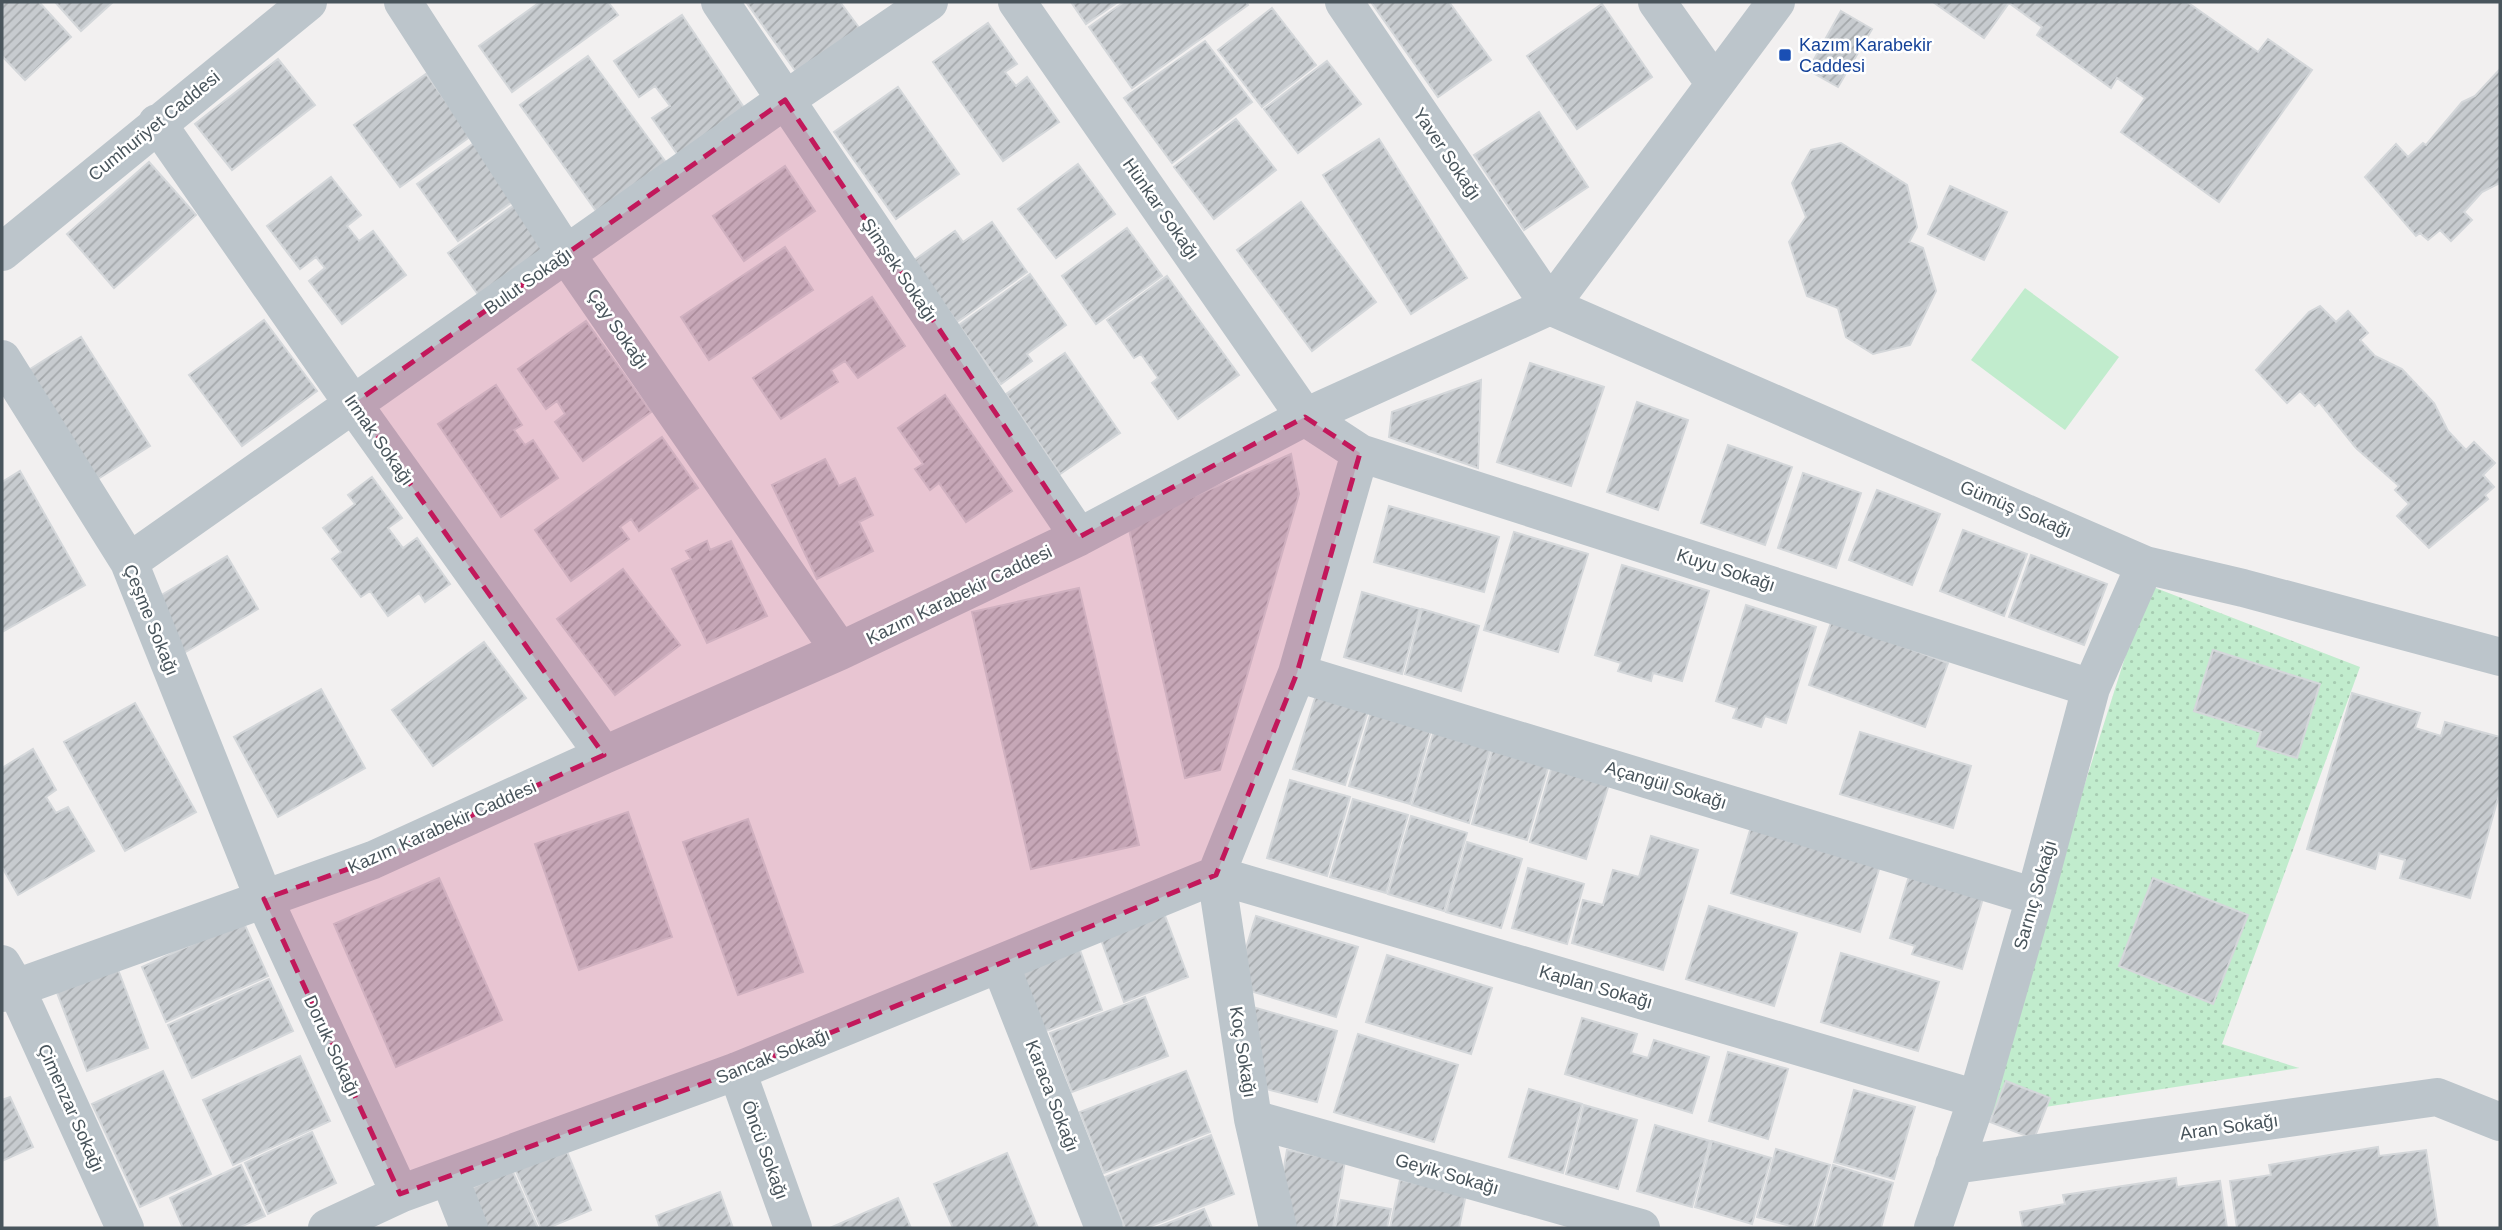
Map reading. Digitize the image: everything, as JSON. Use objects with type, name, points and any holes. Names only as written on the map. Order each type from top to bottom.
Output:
[{"type":"street","name":"Cumhuriyet Caddesi","points":[[2,252],[308,2]]},
{"type":"street","name":"Çay Sokağı","points":[[402,2],[566,254],[840,652]]},
{"type":"street","name":"Şimşek Sokağı","points":[[720,2],[1079,537]]},
{"type":"street","name":"Bulut Sokağı","points":[[129,562],[785,100],[929,2]]},
{"type":"street","name":"Hünkar Sokağı","points":[[1017,2],[1305,417]]},
{"type":"street","name":"Yaver Sokağı","points":[[1344,2],[1550,306]]},
{"type":"street","points":[[1657,2],[1715,84]]},
{"type":"street","name":"Kazım Karabekir Caddesi","points":[[6,982],[264,899],[373,860],[840,652],[1079,537],[1305,417],[1550,306],[1776,2]]},
{"type":"street","name":"Irmak Sokağı","points":[[157,123],[353,404],[604,755]]},
{"type":"street","name":"Gümüş Sokağı","points":[[1550,306],[2145,565],[2244,588],[2500,657]]},
{"type":"street","name":"Çeşme Sokağı","points":[[2,359],[129,562],[264,899]]},
{"type":"street","name":"Kuyu Sokağı","points":[[1305,417],[1360,453],[2091,688]]},
{"type":"street","points":[[1216,875],[1297,673],[1360,453]]},
{"type":"street","name":"Sarnıç Sokağı","points":[[1933,1228],[1977,1099],[2091,688],[2145,565]]},
{"type":"street","name":"Açangül Sokağı","points":[[1297,673],[2035,897]]},
{"type":"street","name":"Sancak Sokağı","points":[[327,1228],[400,1194],[737,1071],[1216,875]]},
{"type":"street","name":"Kaplan Sokağı","points":[[1216,875],[1977,1099]]},
{"type":"street","name":"Koç Sokağı","points":[[1216,875],[1254,1119],[1278,1228]]},
{"type":"street","name":"Doruk Sokağı","points":[[264,899],[400,1194]]},
{"type":"street","name":"Karaca Sokağı","points":[[1000,964],[1104,1228]]},
{"type":"street","name":"Çimenzar Sokağı","points":[[6,982],[125,1228]]},
{"type":"street","name":"Öncü Sokağı","points":[[737,1071],[793,1228]]},
{"type":"street","name":"Aran Sokağı","points":[[1954,1166],[2437,1097],[2500,1122]]},
{"type":"street","name":"Geyik Sokağı","points":[[1254,1119],[1641,1228]]},
{"type":"street","points":[[449,1177],[469,1228]]},
{"type":"highlighted area","points":[[785,100],[1079,537],[1305,417],[1360,453],[1297,673],[1216,875],[737,1071],[400,1194],[264,899],[373,860],[604,755],[353,404]]},
{"type":"green space","points":[[2025,288],[2119,357],[2065,430],[1971,360]]},
{"type":"green space","points":[[2148,585],[2360,667],[2222,1044],[2299,1068],[1979,1117]]},
{"type":"building","points":[[2,2],[39,2],[71,37],[25,80],[2,56]]},
{"type":"building","points":[[55,2],[113,2],[81,31]]},
{"type":"building","points":[[540,2],[608,2],[618,15],[512,92],[479,46]]},
{"type":"building","points":[[746,2],[840,2],[860,29],[797,73]]},
{"type":"building","points":[[1071,2],[1118,2],[1086,24]]},
{"type":"building","points":[[1124,2],[1246,2],[1248,5],[1132,88],[1089,27]]},
{"type":"building","points":[[1371,2],[1449,2],[1491,60],[1438,97]]},
{"type":"building","points":[[1933,2],[2187,2],[2258,52],[2268,39],[2312,70],[2219,202],[2121,132],[2145,98],[2117,78],[2111,88],[2037,35],[2042,27],[2009,3],[1984,38]]},
{"type":"building","points":[[1602,4],[1652,77],[1577,129],[1527,56]]},
{"type":"building","points":[[1272,8],[1316,65],[1262,107],[1218,50]]},
{"type":"building","points":[[1841,11],[1872,29],[1838,87],[1808,70]]},
{"type":"building","points":[[682,15],[745,109],[678,155],[652,118],[670,106],[655,86],[639,97],[614,61]]},
{"type":"building","points":[[988,23],[1017,64],[1005,72],[1016,86],[1027,77],[1059,122],[1003,161],[933,62]]},
{"type":"building","points":[[1205,41],[1252,102],[1172,163],[1124,98]]},
{"type":"building","points":[[588,56],[668,165],[599,215],[520,105]]},
{"type":"building","points":[[278,59],[315,105],[232,170],[195,124]]},
{"type":"building","points":[[1327,61],[1361,104],[1298,153],[1264,109]]},
{"type":"building","points":[[2500,69],[2500,183],[2482,192],[2464,212],[2472,220],[2451,241],[2440,230],[2428,240],[2420,233],[2416,236],[2365,177],[2396,144],[2408,157],[2423,143],[2426,145],[2462,102],[2475,96]]},
{"type":"building","points":[[426,74],[471,136],[400,187],[354,125]]},
{"type":"building","points":[[898,87],[959,174],[896,219],[834,132]]},
{"type":"building","points":[[1539,112],[1588,187],[1524,230],[1474,155]]},
{"type":"building","points":[[1236,119],[1276,170],[1214,219],[1174,167]]},
{"type":"building","points":[[1379,139],[1467,278],[1411,314],[1323,175]]},
{"type":"building","points":[[474,143],[515,200],[458,241],[417,184]]},
{"type":"building","points":[[1841,143],[1907,185],[1917,227],[1909,242],[1923,248],[1936,291],[1910,345],[1873,354],[1846,337],[1838,308],[1807,296],[1789,242],[1806,217],[1792,183],[1811,150]]},
{"type":"building","points":[[149,162],[196,215],[114,288],[67,234]]},
{"type":"building","points":[[1078,164],[1115,214],[1056,258],[1018,209]]},
{"type":"building","points":[[785,166],[815,211],[744,261],[713,216]]},
{"type":"building","points":[[331,177],[361,215],[347,226],[359,241],[373,231],[406,275],[342,324],[309,281],[325,268],[316,257],[300,269],[267,226]]},
{"type":"building","points":[[1950,186],[2007,212],[1984,260],[1928,234]]},
{"type":"building","points":[[1301,202],[1376,302],[1312,351],[1237,250]]},
{"type":"building","points":[[517,203],[553,255],[485,304],[448,253]]},
{"type":"building","points":[[992,222],[1027,272],[957,322],[913,261],[955,231],[963,242]]},
{"type":"building","points":[[1127,228],[1162,276],[1096,324],[1062,276]]},
{"type":"building","points":[[785,247],[813,290],[709,360],[681,317]]},
{"type":"building","points":[[1030,274],[1066,325],[1027,354],[1032,361],[1001,384],[959,325]]},
{"type":"building","points":[[1167,276],[1239,375],[1178,419],[1152,383],[1158,378],[1141,354],[1134,358],[1107,320]]},
{"type":"building","points":[[872,297],[905,346],[858,378],[845,361],[831,370],[838,382],[781,419],[753,378]]},
{"type":"building","points":[[2320,306],[2336,322],[2348,311],[2368,333],[2360,340],[2375,356],[2402,369],[2434,403],[2448,431],[2466,450],[2474,442],[2495,463],[2483,475],[2494,487],[2485,495],[2488,499],[2429,548],[2397,516],[2409,504],[2395,490],[2399,486],[2356,448],[2319,402],[2315,406],[2300,391],[2287,403],[2256,370],[2309,312]]},
{"type":"building","points":[[264,320],[317,391],[242,446],[189,375]]},
{"type":"building","points":[[586,321],[651,412],[583,461],[555,422],[565,414],[557,401],[546,409],[518,369]]},
{"type":"building","points":[[81,337],[150,446],[96,480],[27,371]]},
{"type":"building","points":[[1065,353],[1120,433],[1060,474],[1006,394]]},
{"type":"building","points":[[1530,363],[1604,387],[1571,486],[1497,462]]},
{"type":"building","points":[[1481,380],[1478,468],[1389,437],[1392,412]]},
{"type":"building","points":[[496,385],[522,425],[514,430],[525,445],[533,440],[558,478],[501,517],[438,424]]},
{"type":"building","points":[[945,395],[1012,491],[966,522],[939,483],[930,490],[915,469],[923,464],[898,428]]},
{"type":"building","points":[[1637,402],[1688,420],[1658,510],[1607,492]]},
{"type":"building","points":[[662,437],[698,488],[639,531],[631,519],[620,527],[629,539],[571,581],[535,530]]},
{"type":"building","points":[[1728,445],[1792,467],[1765,545],[1701,523]]},
{"type":"building","points":[[1291,454],[1299,494],[1220,770],[1185,778],[1128,525]]},
{"type":"building","points":[[825,459],[839,486],[855,478],[873,515],[859,522],[873,551],[817,579],[772,485]]},
{"type":"building","points":[[20,471],[85,585],[2,632],[2,482]]},
{"type":"building","points":[[1803,473],[1861,493],[1836,568],[1778,548]]},
{"type":"building","points":[[372,477],[402,518],[388,528],[403,548],[417,538],[450,584],[425,602],[419,593],[388,616],[370,591],[361,597],[332,559],[341,552],[323,528],[355,504],[348,495]]},
{"type":"building","points":[[1877,490],[1940,514],[1912,585],[1849,560]]},
{"type":"building","points":[[1389,506],[1499,537],[1484,592],[1374,562]]},
{"type":"building","points":[[1963,530],[2027,554],[2004,616],[1940,591]]},
{"type":"building","points":[[1514,532],[1588,554],[1558,652],[1484,630]]},
{"type":"building","points":[[707,541],[710,550],[731,541],[767,616],[707,643],[672,569],[691,559],[686,551]]},
{"type":"building","points":[[2031,555],[2107,584],[2084,645],[2009,617]]},
{"type":"building","points":[[227,556],[258,609],[179,656],[148,603]]},
{"type":"building","points":[[1622,565],[1709,591],[1682,681],[1653,673],[1651,681],[1618,671],[1621,663],[1595,655]]},
{"type":"building","points":[[623,569],[680,645],[615,695],[557,619]]},
{"type":"building","points":[[1079,588],[1139,845],[1031,869],[972,612]]},
{"type":"building","points":[[1362,592],[1420,609],[1402,674],[1344,657]]},
{"type":"building","points":[[1746,605],[1816,627],[1786,723],[1765,716],[1761,727],[1733,718],[1737,708],[1716,701]]},
{"type":"building","points":[[1422,609],[1479,626],[1461,691],[1405,674]]},
{"type":"building","points":[[1832,620],[1948,663],[1925,727],[1809,685]]},
{"type":"building","points":[[484,642],[526,698],[433,766],[392,710]]},
{"type":"building","points":[[2213,650],[2320,684],[2297,758],[2257,746],[2261,732],[2194,711]]},
{"type":"building","points":[[321,689],[365,768],[278,817],[234,737]]},
{"type":"building","points":[[2352,693],[2420,713],[2415,728],[2441,736],[2445,722],[2500,737],[2500,791],[2470,898],[2400,878],[2405,860],[2379,853],[2375,869],[2307,849]]},
{"type":"building","points":[[1316,695],[1368,711],[1345,785],[1293,769]]},
{"type":"building","points":[[135,703],[196,812],[125,851],[64,742]]},
{"type":"building","points":[[1371,712],[1431,730],[1410,804],[1349,786]]},
{"type":"building","points":[[1434,731],[1491,747],[1469,823],[1412,805]]},
{"type":"building","points":[[1860,732],[1971,766],[1953,828],[1840,794]]},
{"type":"building","points":[[1493,748],[1549,765],[1527,840],[1472,824]]},
{"type":"building","points":[[33,749],[56,790],[46,797],[56,813],[68,807],[94,851],[18,895],[2,867],[2,768]]},
{"type":"building","points":[[1552,766],[1609,784],[1586,859],[1530,842]]},
{"type":"building","points":[[1290,780],[1350,797],[1327,876],[1267,858]]},
{"type":"building","points":[[1353,799],[1408,815],[1386,893],[1330,877]]},
{"type":"building","points":[[628,812],[672,937],[579,970],[535,844]]},
{"type":"building","points":[[1411,816],[1467,833],[1444,911],[1388,894]]},
{"type":"building","points":[[748,819],[803,972],[738,995],[683,842]]},
{"type":"building","points":[[1751,827],[1880,866],[1860,932],[1731,893]]},
{"type":"building","points":[[1651,836],[1698,850],[1663,970],[1572,943],[1583,900],[1603,905],[1613,870],[1639,877]]},
{"type":"building","points":[[1467,842],[1522,859],[1501,928],[1446,912]]},
{"type":"building","points":[[1528,868],[1584,884],[1567,944],[1512,928]]},
{"type":"building","points":[[1910,873],[1984,895],[1962,969],[1912,954],[1915,946],[1890,938]]},
{"type":"building","points":[[439,878],[502,1020],[396,1067],[334,924]]},
{"type":"building","points":[[2153,878],[2248,915],[2213,1004],[2119,966]]},
{"type":"building","points":[[1709,906],[1797,933],[1774,1006],[1686,979]]},
{"type":"building","points":[[1164,913],[1188,977],[1124,1002],[1100,937]]},
{"type":"building","points":[[1256,916],[1358,947],[1336,1017],[1234,986]]},
{"type":"building","points":[[243,921],[268,976],[166,1022],[142,967]]},
{"type":"building","points":[[1077,942],[1102,1010],[1038,1034],[1013,966]]},
{"type":"building","points":[[1841,953],[1939,982],[1918,1051],[1821,1022]]},
{"type":"building","points":[[1387,955],[1492,988],[1471,1054],[1366,1022]]},
{"type":"building","points":[[117,967],[148,1048],[87,1071],[56,990]]},
{"type":"building","points":[[269,979],[293,1031],[192,1078],[168,1025]]},
{"type":"building","points":[[1145,997],[1168,1056],[1072,1092],[1050,1033]]},
{"type":"building","points":[[1249,1006],[1337,1031],[1317,1102],[1262,1088]]},
{"type":"building","points":[[1582,1018],[1637,1034],[1631,1053],[1648,1058],[1654,1040],[1709,1057],[1692,1113],[1565,1074]]},
{"type":"building","points":[[1358,1034],[1458,1065],[1434,1142],[1334,1112]]},
{"type":"building","points":[[1728,1052],[1788,1069],[1768,1139],[1709,1121]]},
{"type":"building","points":[[300,1056],[330,1121],[233,1165],[203,1100]]},
{"type":"building","points":[[163,1071],[211,1174],[140,1207],[92,1104]]},
{"type":"building","points":[[1186,1071],[1210,1132],[1104,1173],[1080,1112]]},
{"type":"building","points":[[2006,1081],[2050,1098],[2034,1139],[1990,1122]]},
{"type":"building","points":[[1529,1089],[1582,1104],[1563,1173],[1509,1157]]},
{"type":"building","points":[[1854,1090],[1915,1107],[1894,1179],[1834,1162]]},
{"type":"building","points":[[10,1097],[33,1147],[2,1161],[2,1100]]},
{"type":"building","points":[[1584,1105],[1637,1120],[1618,1189],[1566,1174]]},
{"type":"building","points":[[1655,1125],[1710,1141],[1692,1207],[1637,1191]]},
{"type":"building","points":[[312,1132],[336,1183],[268,1214],[245,1163]]},
{"type":"building","points":[[1211,1135],[1234,1194],[1146,1228],[1125,1228],[1105,1177]]},
{"type":"building","points":[[1712,1141],[1771,1158],[1752,1224],[1695,1207]]},
{"type":"building","points":[[565,1147],[591,1210],[548,1228],[541,1228],[515,1169]]},
{"type":"building","points":[[2378,1147],[2379,1156],[2426,1150],[2438,1228],[2237,1228],[2230,1181],[2271,1175],[2269,1165]]},
{"type":"building","points":[[1776,1149],[1830,1165],[1812,1228],[1798,1228],[1757,1217]]},
{"type":"building","points":[[1287,1150],[1345,1161],[1333,1228],[1292,1228],[1282,1179]]},
{"type":"building","points":[[1007,1153],[1038,1228],[953,1228],[934,1184]]},
{"type":"building","points":[[241,1165],[265,1216],[238,1228],[183,1228],[170,1198]]},
{"type":"building","points":[[1833,1165],[1893,1183],[1881,1228],[1815,1228]]},
{"type":"building","points":[[512,1170],[538,1228],[476,1228],[460,1193]]},
{"type":"building","points":[[2176,1178],[2177,1187],[2220,1181],[2227,1228],[2023,1228],[2020,1212],[2065,1204],[2063,1195]]},
{"type":"building","points":[[1400,1180],[1466,1194],[1459,1228],[1390,1228]]},
{"type":"building","points":[[720,1192],[733,1228],[660,1228],[656,1216]]},
{"type":"building","points":[[898,1198],[911,1228],[830,1228]]},
{"type":"building","points":[[1341,1200],[1391,1209],[1387,1228],[1335,1228]]},
{"type":"building","points":[[1204,1209],[1212,1228],[1155,1228],[1171,1222]]},
{"type":"place","name":"Kazım Karabekir Caddesi","points":[[1785,55]]}]
